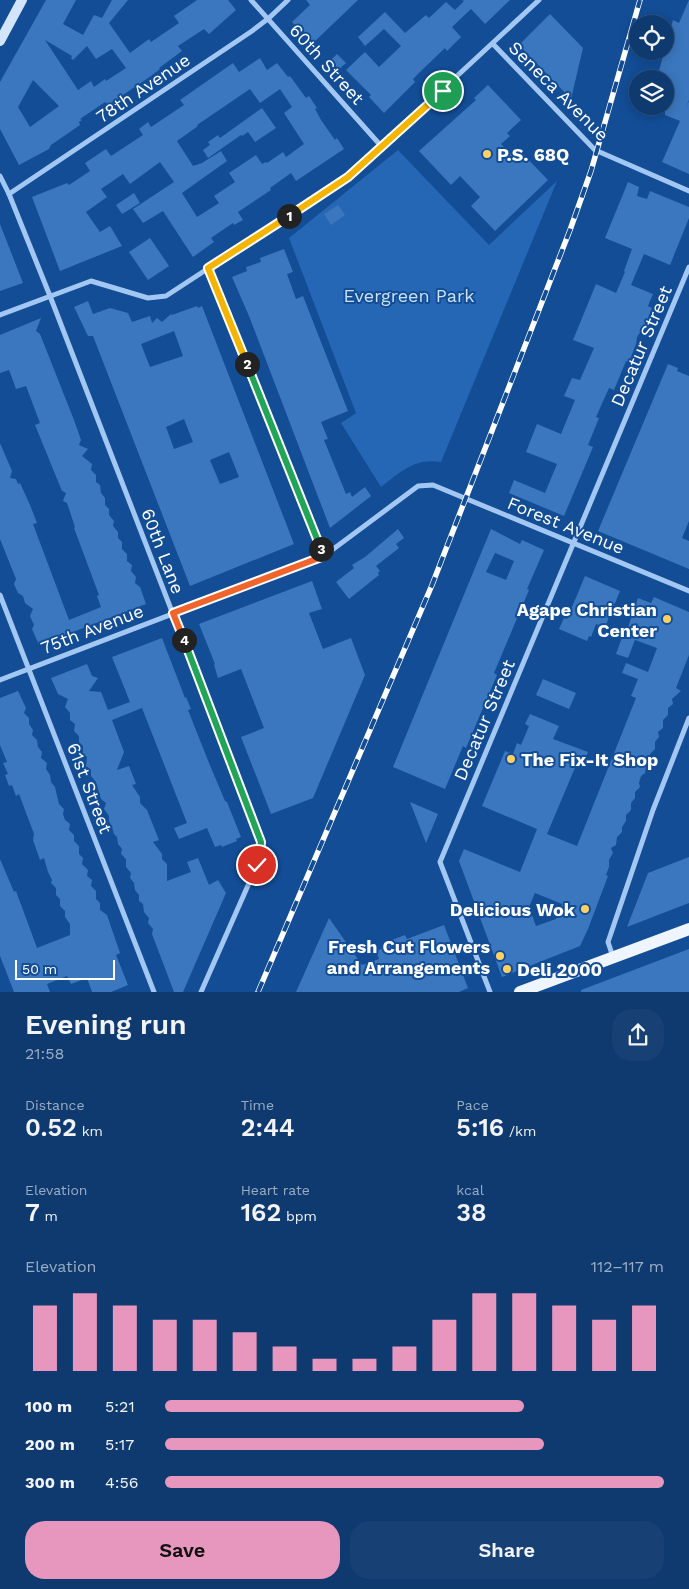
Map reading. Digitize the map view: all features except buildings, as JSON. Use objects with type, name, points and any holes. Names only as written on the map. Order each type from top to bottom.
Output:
[{"type":"main road","points":[[0,40],[22,0]]},
{"type":"main road","points":[[521,991],[689,928]]},
{"type":"street","name":"60th Street","points":[[251,0],[382,147]]},
{"type":"street","name":"78th Avenue","points":[[9,194],[269,18],[288,0]]},
{"type":"street","points":[[0,315],[91,280],[148,298],[166,296],[348,177],[539,0]]},
{"type":"street","name":"Seneca Avenue","points":[[493,44],[595,150],[689,191]]},
{"type":"street","name":"60th Lane","points":[[0,176],[50,296],[261,842],[257,865],[202,992]]},
{"type":"street","name":"Decatur Street","points":[[490,992],[440,862],[689,267]]},
{"type":"street","points":[[208,268],[324,556]]},
{"type":"street","name":"Forest Avenue","points":[[432,485],[689,591]]},
{"type":"street","name":"75th Avenue","points":[[0,680],[324,556],[418,486],[432,485]]},
{"type":"street","name":"61st Street","points":[[0,595],[154,992]]},
{"type":"street","points":[[613,958],[608,942],[653,810],[689,718]]},
{"type":"green space","name":"Evergreen Park","points":[[398,150],[489,245],[557,181],[441,462],[431,461],[415,464],[381,487],[341,423],[356,413],[289,238]]},
{"type":"railway","points":[[258,992],[432,585],[570,230],[591,171],[640,0]]},
{"type":"place","name":"P.S. 68Q","points":[[487,154]]},
{"type":"place","name":"Agape Christian Center","points":[[667,619]]},
{"type":"place","name":"The Fix-It Shop","points":[[511,759]]},
{"type":"place","name":"Delicious Wok","points":[[585,909]]},
{"type":"place","name":"Fresh Cut Flowers and Arrangements","points":[[500,956]]},
{"type":"place","name":"Deli 2000","points":[[507,969]]},
{"type":"route","points":[[257,865],[261,842],[173,613],[324,556],[208,268],[348,177],[443,91]]}]
